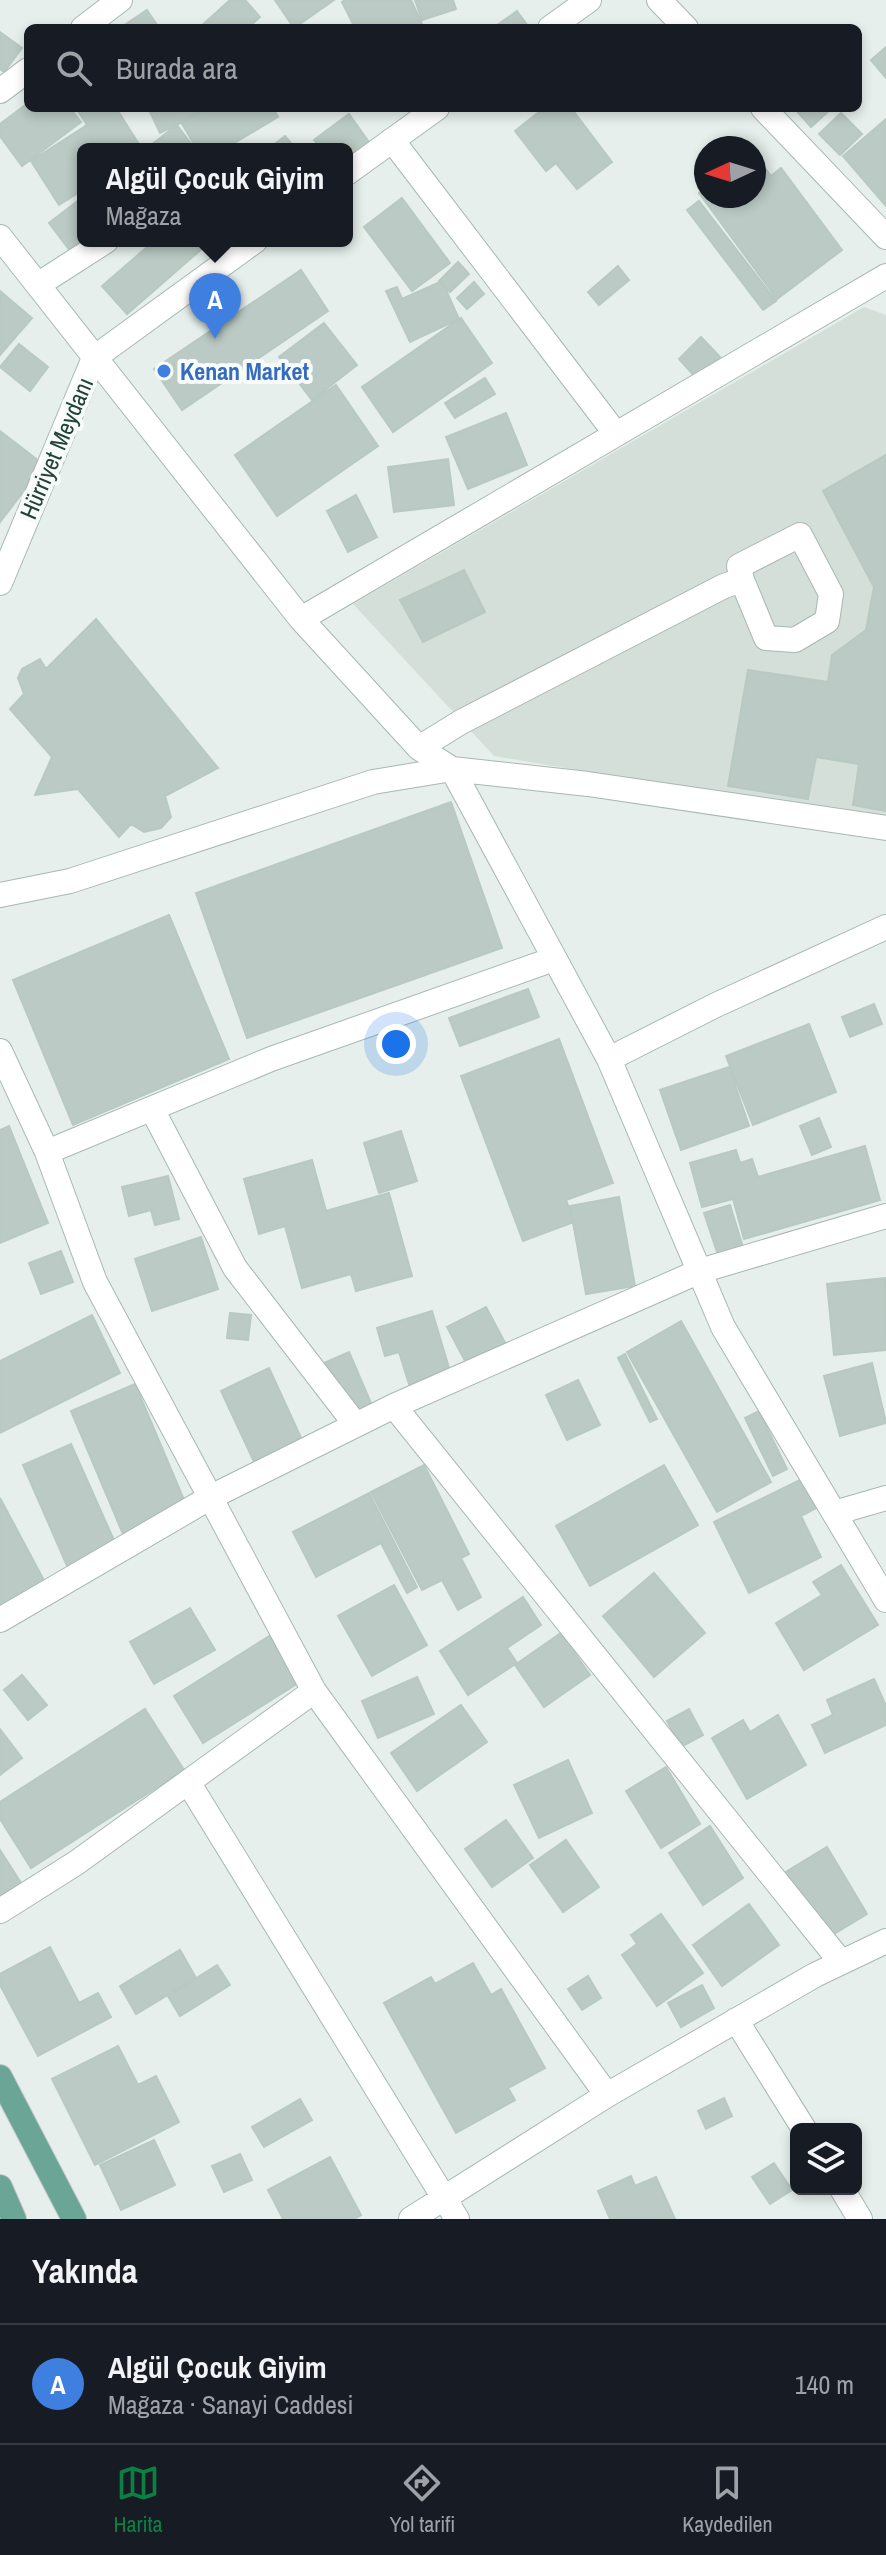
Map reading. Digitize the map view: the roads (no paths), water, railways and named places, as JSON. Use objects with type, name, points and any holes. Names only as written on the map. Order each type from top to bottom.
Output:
[{"type":"main road","points":[[0,2077],[74,2219]]},
{"type":"street","points":[[88,24],[120,0]]},
{"type":"street","points":[[556,24],[589,0]]},
{"type":"street","points":[[659,0],[682,24]]},
{"type":"street","points":[[0,91],[24,73]]},
{"type":"street","points":[[353,169],[431,112]]},
{"type":"street","points":[[767,112],[886,237]]},
{"type":"street","points":[[392,140],[616,434]]},
{"type":"street","points":[[0,237],[301,619],[419,748],[452,769],[609,1059],[723,1327],[886,1600]]},
{"type":"street","points":[[39,284],[97,247]]},
{"type":"street","points":[[94,358],[247,247]]},
{"type":"street","points":[[301,619],[886,276]]},
{"type":"street","name":"Hürriyet Meydanı","points":[[0,583],[94,358]]},
{"type":"street","points":[[800,535],[831,594],[827,621],[795,640],[766,638],[742,580],[739,566],[800,535]]},
{"type":"street","points":[[419,748],[461,722],[724,586],[742,580]]},
{"type":"street","points":[[0,895],[70,881],[373,782],[452,769],[635,790],[886,828]]},
{"type":"street","points":[[609,1059],[716,1005],[886,927]]},
{"type":"street","points":[[47,1152],[271,1059],[554,959]]},
{"type":"street","points":[[0,1051],[47,1152],[95,1282],[314,1691],[607,2095]]},
{"type":"street","points":[[152,1109],[235,1268],[356,1425]]},
{"type":"street","points":[[0,1620],[211,1497],[394,1406],[700,1271],[886,1216]]},
{"type":"street","points":[[394,1406],[841,1962]]},
{"type":"street","points":[[834,1513],[886,1498]]},
{"type":"street","points":[[0,1911],[76,1863],[314,1691]]},
{"type":"street","points":[[188,1782],[451,2209]]},
{"type":"street","points":[[411,2219],[451,2209],[607,2095],[841,1962],[886,1941]]},
{"type":"street","points":[[736,2020],[800,2123]]},
{"type":"street","points":[[846,2195],[860,2219]]},
{"type":"place","name":"Algül Çocuk Giyim","points":[[215,339]]},
{"type":"place","name":"Kenan Market","points":[[164,371]]}]
